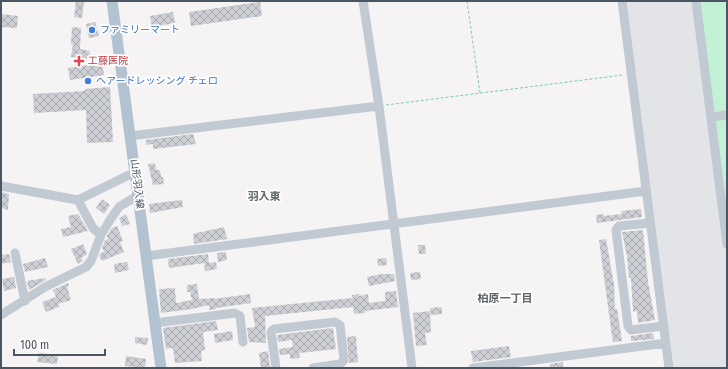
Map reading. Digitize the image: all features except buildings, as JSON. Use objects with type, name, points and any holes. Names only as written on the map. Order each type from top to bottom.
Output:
[{"type":"main road","name":"山形羽入線","points":[[112,1],[161,368]]},
{"type":"street","points":[[363,1],[379,106],[412,368]]},
{"type":"street","points":[[622,1],[669,368]]},
{"type":"street","points":[[696,1],[727,244]]},
{"type":"street","points":[[130,136],[379,106]]},
{"type":"street","points":[[712,117],[727,115]]},
{"type":"street","points":[[1,186],[78,200],[135,172]]},
{"type":"street","points":[[146,256],[646,192]]},
{"type":"street","points":[[1,315],[45,287],[86,267],[91,261],[101,235],[119,207],[138,195]]},
{"type":"street","points":[[78,200],[93,228],[101,235]]},
{"type":"street","points":[[650,223],[619,226],[616,230],[628,326],[631,330],[663,326]]},
{"type":"street","points":[[15,254],[25,301]]},
{"type":"street","points":[[155,323],[235,312],[240,316],[243,342]]},
{"type":"street","points":[[276,368],[271,332],[274,329],[335,322],[340,326],[344,360],[340,364],[313,368]]},
{"type":"street","points":[[476,368],[541,364],[666,343]]},
{"type":"path","points":[[467,1],[480,93]]},
{"type":"path","points":[[379,106],[632,74]]},
{"type":"shaded area","points":[[625,1],[727,1],[727,368],[672,368]]},
{"type":"green space","points":[[699,1],[727,1],[727,110],[714,111]]},
{"type":"green space","points":[[727,117],[727,213],[715,119]]},
{"type":"place","name":"ファミリーマート","points":[[92,30]]},
{"type":"place","name":"工藤医院","points":[[79,61]]},
{"type":"place","name":"ヘアードレッシング チェロ","points":[[88,81]]},
{"type":"district","name":"羽入東","points":[[264,196]]},
{"type":"district","name":"柏原一丁目","points":[[505,298]]}]
